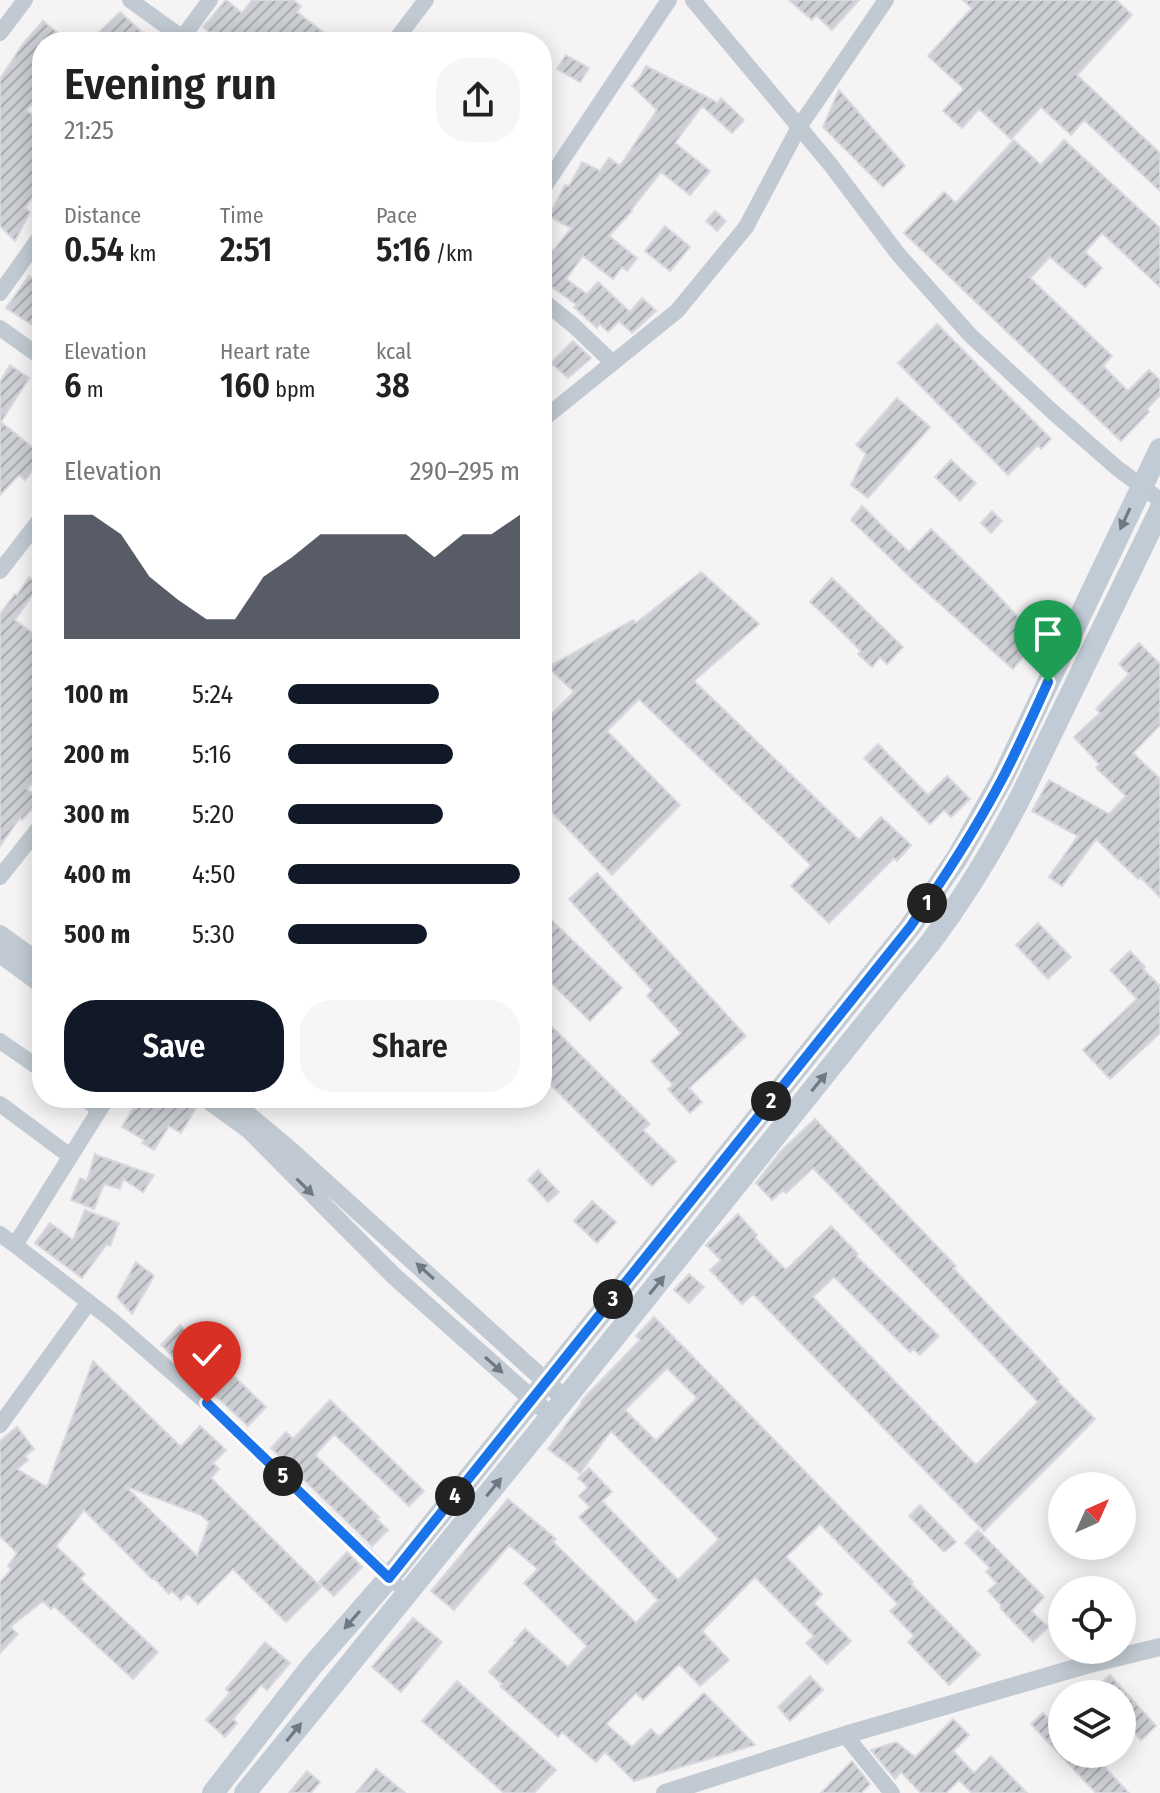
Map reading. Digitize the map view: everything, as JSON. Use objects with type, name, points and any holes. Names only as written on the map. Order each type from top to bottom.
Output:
[{"type":"main road","points":[[213,1793],[311,1667],[389,1578],[540,1390],[891,951],[933,893],[957,858],[1002,779],[1160,449]]},
{"type":"main road","points":[[245,1793],[558,1408],[958,905],[1009,820],[1160,510]]},
{"type":"street","points":[[0,33],[25,0]]},
{"type":"street","points":[[130,0],[172,32]]},
{"type":"street","points":[[188,32],[210,0]]},
{"type":"street","points":[[402,32],[426,0]]},
{"type":"street","points":[[552,175],[669,0]]},
{"type":"street","points":[[693,0],[830,164],[898,254],[970,335],[1054,413],[1160,500]]},
{"type":"street","points":[[552,412],[677,311],[746,227],[799,127],[886,0]]},
{"type":"street","points":[[0,293],[32,248]]},
{"type":"street","points":[[552,308],[613,363]]},
{"type":"street","points":[[0,328],[32,351]]},
{"type":"street","points":[[0,571],[32,530]]},
{"type":"street","points":[[0,877],[32,837]]},
{"type":"street","points":[[0,934],[32,957]]},
{"type":"street","points":[[0,954],[32,978]]},
{"type":"street","points":[[0,1041],[32,1063]]},
{"type":"street","points":[[0,1104],[70,1156]]},
{"type":"street","points":[[100,1108],[70,1156],[5,1240],[113,1321],[207,1403],[406,1595]]},
{"type":"street","points":[[219,1108],[249,1130],[394,1276],[540,1390]]},
{"type":"street","points":[[240,1108],[288,1148],[558,1408]]},
{"type":"street","points":[[0,1425],[89,1302]]},
{"type":"street","points":[[665,1793],[845,1735],[1086,1665],[1160,1647]]},
{"type":"street","points":[[845,1735],[892,1793]]},
{"type":"building","points":[[226,0],[242,13],[252,0],[293,0],[301,6],[297,12],[323,32],[209,32],[203,27]]},
{"type":"building","points":[[789,0],[859,0],[832,30],[816,15],[812,20]]},
{"type":"building","points":[[963,0],[1116,0],[1132,15],[1077,75],[1160,153],[1160,191],[1084,120],[1071,135],[1041,107],[1011,139],[979,109],[962,128],[943,111],[964,89],[928,56],[972,8]]},
{"type":"building","points":[[120,12],[142,32],[99,32]]},
{"type":"building","points":[[43,21],[57,32],[33,32]]},
{"type":"building","points":[[32,34],[32,103],[26,111],[32,114],[32,198],[25,208],[30,212],[15,241],[0,226],[0,79]]},
{"type":"building","points":[[566,55],[589,68],[580,82],[557,69]]},
{"type":"building","points":[[646,66],[718,103],[721,98],[744,120],[732,133],[702,106],[675,143],[710,171],[690,195],[661,172],[609,236],[637,258],[627,271],[622,267],[613,279],[583,256],[566,279],[587,294],[598,282],[630,312],[642,298],[656,311],[632,333],[619,321],[608,332],[600,324],[597,328],[574,307],[577,305],[552,287],[552,250],[571,228],[552,218],[552,210],[582,162],[600,171],[609,158],[620,166],[657,110],[632,86]]},
{"type":"building","points":[[839,90],[905,166],[883,187],[823,127]]},
{"type":"building","points":[[1014,140],[1041,165],[1064,140],[1160,228],[1160,287],[1102,233],[1085,252],[1102,268],[1085,287],[1050,257],[1030,278],[1112,356],[1103,366],[1128,391],[1149,370],[1160,380],[1160,395],[1147,409],[1149,412],[1121,441],[904,233],[944,192],[956,203]]},
{"type":"building","points":[[715,211],[726,221],[717,231],[706,221]]},
{"type":"building","points":[[665,226],[690,247],[670,271],[645,251]]},
{"type":"building","points":[[29,276],[32,278],[32,325],[6,308]]},
{"type":"building","points":[[937,324],[1051,439],[1041,449],[1038,445],[1008,475],[898,363]]},
{"type":"building","points":[[573,341],[591,358],[568,378],[552,362]]},
{"type":"building","points":[[10,365],[29,378],[1,422],[32,447],[32,471],[25,480],[19,475],[0,495],[0,382]]},
{"type":"building","points":[[897,398],[930,427],[868,498],[851,485],[866,454],[856,445]]},
{"type":"building","points":[[951,460],[976,483],[960,501],[935,477]]},
{"type":"building","points":[[862,506],[909,552],[931,529],[1028,628],[1044,607],[1056,616],[1013,669],[851,520]]},
{"type":"building","points":[[992,511],[1002,521],[991,533],[981,523]]},
{"type":"building","points":[[701,572],[759,624],[694,681],[859,840],[881,817],[911,845],[829,923],[791,886],[811,865],[639,699],[607,731],[680,805],[612,875],[552,812],[552,714],[574,692],[552,671],[552,665],[633,620],[636,623]]},
{"type":"building","points":[[29,577],[32,579],[32,595],[15,620],[32,633],[32,783],[27,789],[32,793],[32,809],[22,820],[20,818],[0,846],[0,614]]},
{"type":"building","points":[[832,578],[903,647],[887,664],[880,657],[872,667],[858,654],[861,651],[810,602]]},
{"type":"building","points":[[1139,643],[1160,664],[1160,725],[1133,753],[1160,779],[1160,897],[1096,839],[1062,886],[1049,877],[1078,836],[1032,811],[1049,780],[1109,814],[1126,796],[1096,768],[1099,764],[1074,737],[1100,713],[1096,709],[1129,674],[1119,664]]},
{"type":"building","points":[[878,744],[928,795],[947,776],[970,799],[951,817],[944,810],[930,824],[864,758]]},
{"type":"building","points":[[597,873],[746,1036],[689,1088],[702,1102],[690,1113],[668,1089],[673,1085],[651,1061],[681,1033],[647,996],[652,990],[569,899]]},
{"type":"building","points":[[552,921],[622,988],[590,1021],[552,984]]},
{"type":"building","points":[[1038,923],[1071,957],[1048,979],[1016,945]]},
{"type":"building","points":[[1130,951],[1160,986],[1160,1033],[1110,1079],[1083,1050],[1137,999],[1110,970]]},
{"type":"building","points":[[552,1027],[650,1124],[643,1130],[676,1161],[652,1186],[552,1086]]},
{"type":"building","points":[[133,1108],[196,1108],[181,1133],[169,1126],[154,1150],[122,1127]]},
{"type":"building","points":[[815,1119],[956,1266],[953,1268],[1095,1419],[984,1531],[753,1294],[742,1304],[710,1270],[721,1260],[706,1245],[738,1214],[757,1235],[755,1238],[786,1270],[831,1226],[858,1254],[856,1256],[939,1336],[920,1355],[913,1349],[910,1352],[834,1277],[813,1297],[976,1465],[1038,1402],[813,1168],[786,1193],[783,1190],[772,1200],[756,1183],[781,1151]]},
{"type":"building","points":[[95,1154],[154,1175],[143,1192],[123,1179],[120,1189],[104,1184],[94,1209],[71,1200],[80,1178],[87,1181]]},
{"type":"building","points":[[538,1170],[559,1192],[548,1202],[528,1180]]},
{"type":"building","points":[[592,1201],[616,1222],[597,1243],[574,1221]]},
{"type":"building","points":[[85,1210],[119,1223],[110,1246],[107,1244],[82,1278],[35,1243],[50,1223],[73,1240]]},
{"type":"building","points":[[136,1262],[154,1276],[132,1314],[117,1297]]},
{"type":"building","points":[[689,1274],[704,1287],[689,1303],[674,1290]]},
{"type":"building","points":[[654,1317],[913,1582],[911,1584],[980,1655],[949,1685],[908,1642],[914,1636],[890,1611],[898,1604],[820,1524],[786,1557],[822,1594],[814,1603],[851,1641],[827,1664],[806,1643],[814,1636],[755,1577],[702,1631],[729,1660],[700,1686],[679,1664],[643,1700],[636,1693],[606,1724],[632,1747],[651,1729],[659,1737],[704,1693],[755,1745],[634,1781],[605,1752],[596,1762],[562,1732],[558,1737],[500,1686],[502,1684],[489,1672],[525,1629],[568,1667],[587,1646],[524,1583],[538,1569],[509,1545],[454,1610],[431,1591],[508,1499],[556,1539],[553,1542],[636,1623],[658,1600],[579,1517],[590,1507],[579,1496],[588,1487],[578,1478],[589,1468],[612,1492],[602,1501],[678,1580],[719,1539],[611,1431],[580,1473],[548,1449],[586,1396],[640,1340],[636,1336]],"holes":[[[667,1368],[697,1398],[656,1441],[625,1410]]]},
{"type":"building","points":[[180,1325],[266,1407],[248,1426],[161,1345]]},
{"type":"building","points":[[93,1361],[181,1447],[200,1426],[226,1450],[213,1463],[219,1469],[211,1478],[321,1587],[286,1622],[233,1569],[198,1604],[187,1593],[181,1600],[152,1579],[84,1510],[56,1546],[85,1574],[80,1579],[158,1652],[133,1679],[54,1606],[51,1609],[43,1601],[10,1627],[18,1634],[0,1653],[0,1582],[11,1570],[8,1566],[17,1553],[0,1536],[0,1441],[17,1427],[34,1449],[25,1456],[28,1460],[17,1469],[47,1487]],"holes":[[[125,1486],[201,1515],[209,1522],[197,1556]]]},
{"type":"building","points":[[330,1400],[424,1491],[409,1506],[334,1434],[315,1455],[379,1517],[377,1519],[388,1530],[372,1546],[271,1448],[286,1432],[293,1439]]},
{"type":"building","points":[[920,1505],[956,1542],[944,1552],[909,1516]]},
{"type":"building","points":[[978,1530],[1044,1597],[1031,1611],[1048,1627],[1033,1642],[988,1591],[997,1583],[986,1572],[990,1568],[965,1543]]},
{"type":"building","points":[[347,1552],[362,1567],[334,1596],[319,1582]]},
{"type":"building","points":[[413,1618],[442,1642],[401,1692],[372,1667]]},
{"type":"building","points":[[265,1642],[290,1663],[267,1690],[261,1685],[233,1719],[237,1723],[225,1737],[206,1720],[230,1693],[226,1689]]},
{"type":"building","points":[[810,1676],[823,1690],[790,1721],[778,1707]]},
{"type":"building","points":[[457,1681],[556,1770],[534,1793],[504,1793],[422,1721]]},
{"type":"building","points":[[1136,1704],[1156,1726],[1141,1740],[1136,1734]]},
{"type":"building","points":[[1043,1713],[1048,1719],[1048,1742],[1031,1724]]},
{"type":"building","points":[[953,1719],[969,1735],[953,1751],[974,1773],[991,1756],[1027,1793],[972,1793],[959,1780],[946,1793],[921,1793],[901,1772],[895,1779],[871,1750],[896,1742],[915,1757]]},
{"type":"building","points":[[852,1761],[870,1784],[861,1793],[821,1793]]},
{"type":"building","points":[[1072,1768],[1105,1768],[1129,1793],[1096,1793]]},
{"type":"building","points":[[376,1769],[405,1793],[356,1793]]},
{"type":"building","points":[[307,1771],[320,1782],[311,1793],[289,1793]]},
{"type":"route","points":[[207,1403],[389,1578],[910,927],[979,821],[1048,682]]}]
